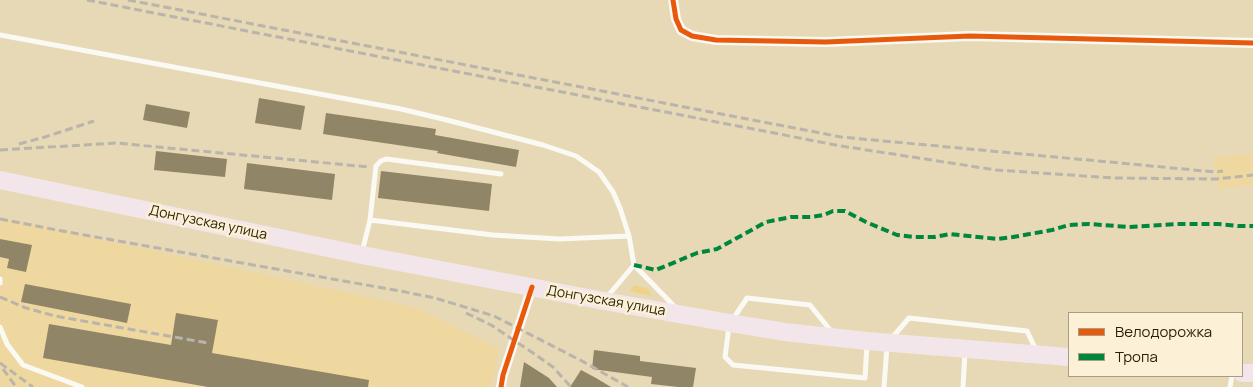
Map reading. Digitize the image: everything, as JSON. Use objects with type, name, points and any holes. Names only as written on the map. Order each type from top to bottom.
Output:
[{"type":"highway","name":"Донгузская улица","points":[[0,180],[362,255],[730,323],[836,338],[1068,357]]},
{"type":"street","points":[[674,0],[676,19],[681,30],[692,36],[716,40],[826,42],[970,36],[1253,43]]},
{"type":"street","points":[[501,387],[503,375],[532,287]]},
{"type":"lane","points":[[0,35],[400,109],[543,145],[576,156],[599,172],[613,192],[629,236],[634,265],[684,315]]},
{"type":"lane","points":[[362,255],[370,220],[376,166],[380,161],[386,159],[501,174]]},
{"type":"lane","points":[[370,220],[494,235],[559,239],[629,236]]},
{"type":"lane","points":[[604,301],[634,265]]},
{"type":"lane","points":[[836,338],[810,305],[747,298],[730,323],[725,357],[733,365],[865,378],[867,341]]},
{"type":"lane","points":[[884,387],[887,343],[909,318],[1027,331],[1038,354]]},
{"type":"lane","points":[[0,327],[7,344],[23,365],[82,387]]},
{"type":"lane","points":[[963,387],[965,349]]},
{"type":"shaded area","points":[[1253,154],[1253,185],[1219,189],[1213,157]]},
{"type":"shaded area","points":[[0,218],[418,308],[499,349],[492,387],[0,387]]},
{"type":"shaded area","points":[[635,285],[648,289],[651,296],[629,291]]},
{"type":"building","points":[[259,98],[305,106],[301,130],[255,123]]},
{"type":"building","points":[[146,104],[190,112],[187,128],[143,120]]},
{"type":"building","points":[[326,113],[436,129],[435,135],[519,150],[516,167],[437,153],[438,151],[323,134]]},
{"type":"building","points":[[156,151],[227,159],[225,177],[154,170]]},
{"type":"building","points":[[247,163],[335,174],[332,200],[244,189]]},
{"type":"building","points":[[381,171],[492,184],[489,211],[378,198]]},
{"type":"building","points":[[0,239],[32,245],[26,272],[7,268],[9,259],[0,257]]},
{"type":"building","points":[[25,284],[131,304],[127,323],[21,302]]},
{"type":"building","points":[[176,313],[218,320],[212,353],[369,380],[368,387],[208,387],[43,358],[49,324],[171,345]]},
{"type":"building","points":[[594,350],[640,356],[640,361],[696,368],[693,387],[651,384],[652,377],[592,369]]},
{"type":"building","points":[[524,362],[549,378],[557,387],[520,387]]},
{"type":"building","points":[[581,370],[596,378],[611,387],[570,387]]},
{"type":"railway","points":[[87,0],[841,146],[996,170],[1114,178],[1217,179],[1253,175]]},
{"type":"railway","points":[[128,0],[841,137],[1216,172],[1223,171]]},
{"type":"railway","points":[[19,144],[94,121]]},
{"type":"railway","points":[[0,150],[116,143],[369,167]]},
{"type":"railway","points":[[0,219],[435,298],[494,316],[628,387]]},
{"type":"railway","points":[[0,297],[26,308],[55,316],[208,343]]},
{"type":"railway","points":[[466,313],[491,325],[553,367],[571,387]]},
{"type":"railway","points":[[0,363],[33,387]]},
{"type":"railway","points":[[3,369],[16,387]]},
{"type":"marked path","points":[[634,265],[656,270],[697,253],[717,249],[766,222],[791,217],[824,215],[833,211],[845,211],[897,235],[913,237],[934,237],[950,234],[998,239],[1052,230],[1069,225],[1089,224],[1129,227],[1177,224],[1253,226]]},
{"type":"cycle path","points":[[673,0],[676,19],[681,30],[692,36],[716,40],[826,42],[970,36],[1253,43]]},
{"type":"cycle path","points":[[501,387],[503,375],[532,287]]}]
